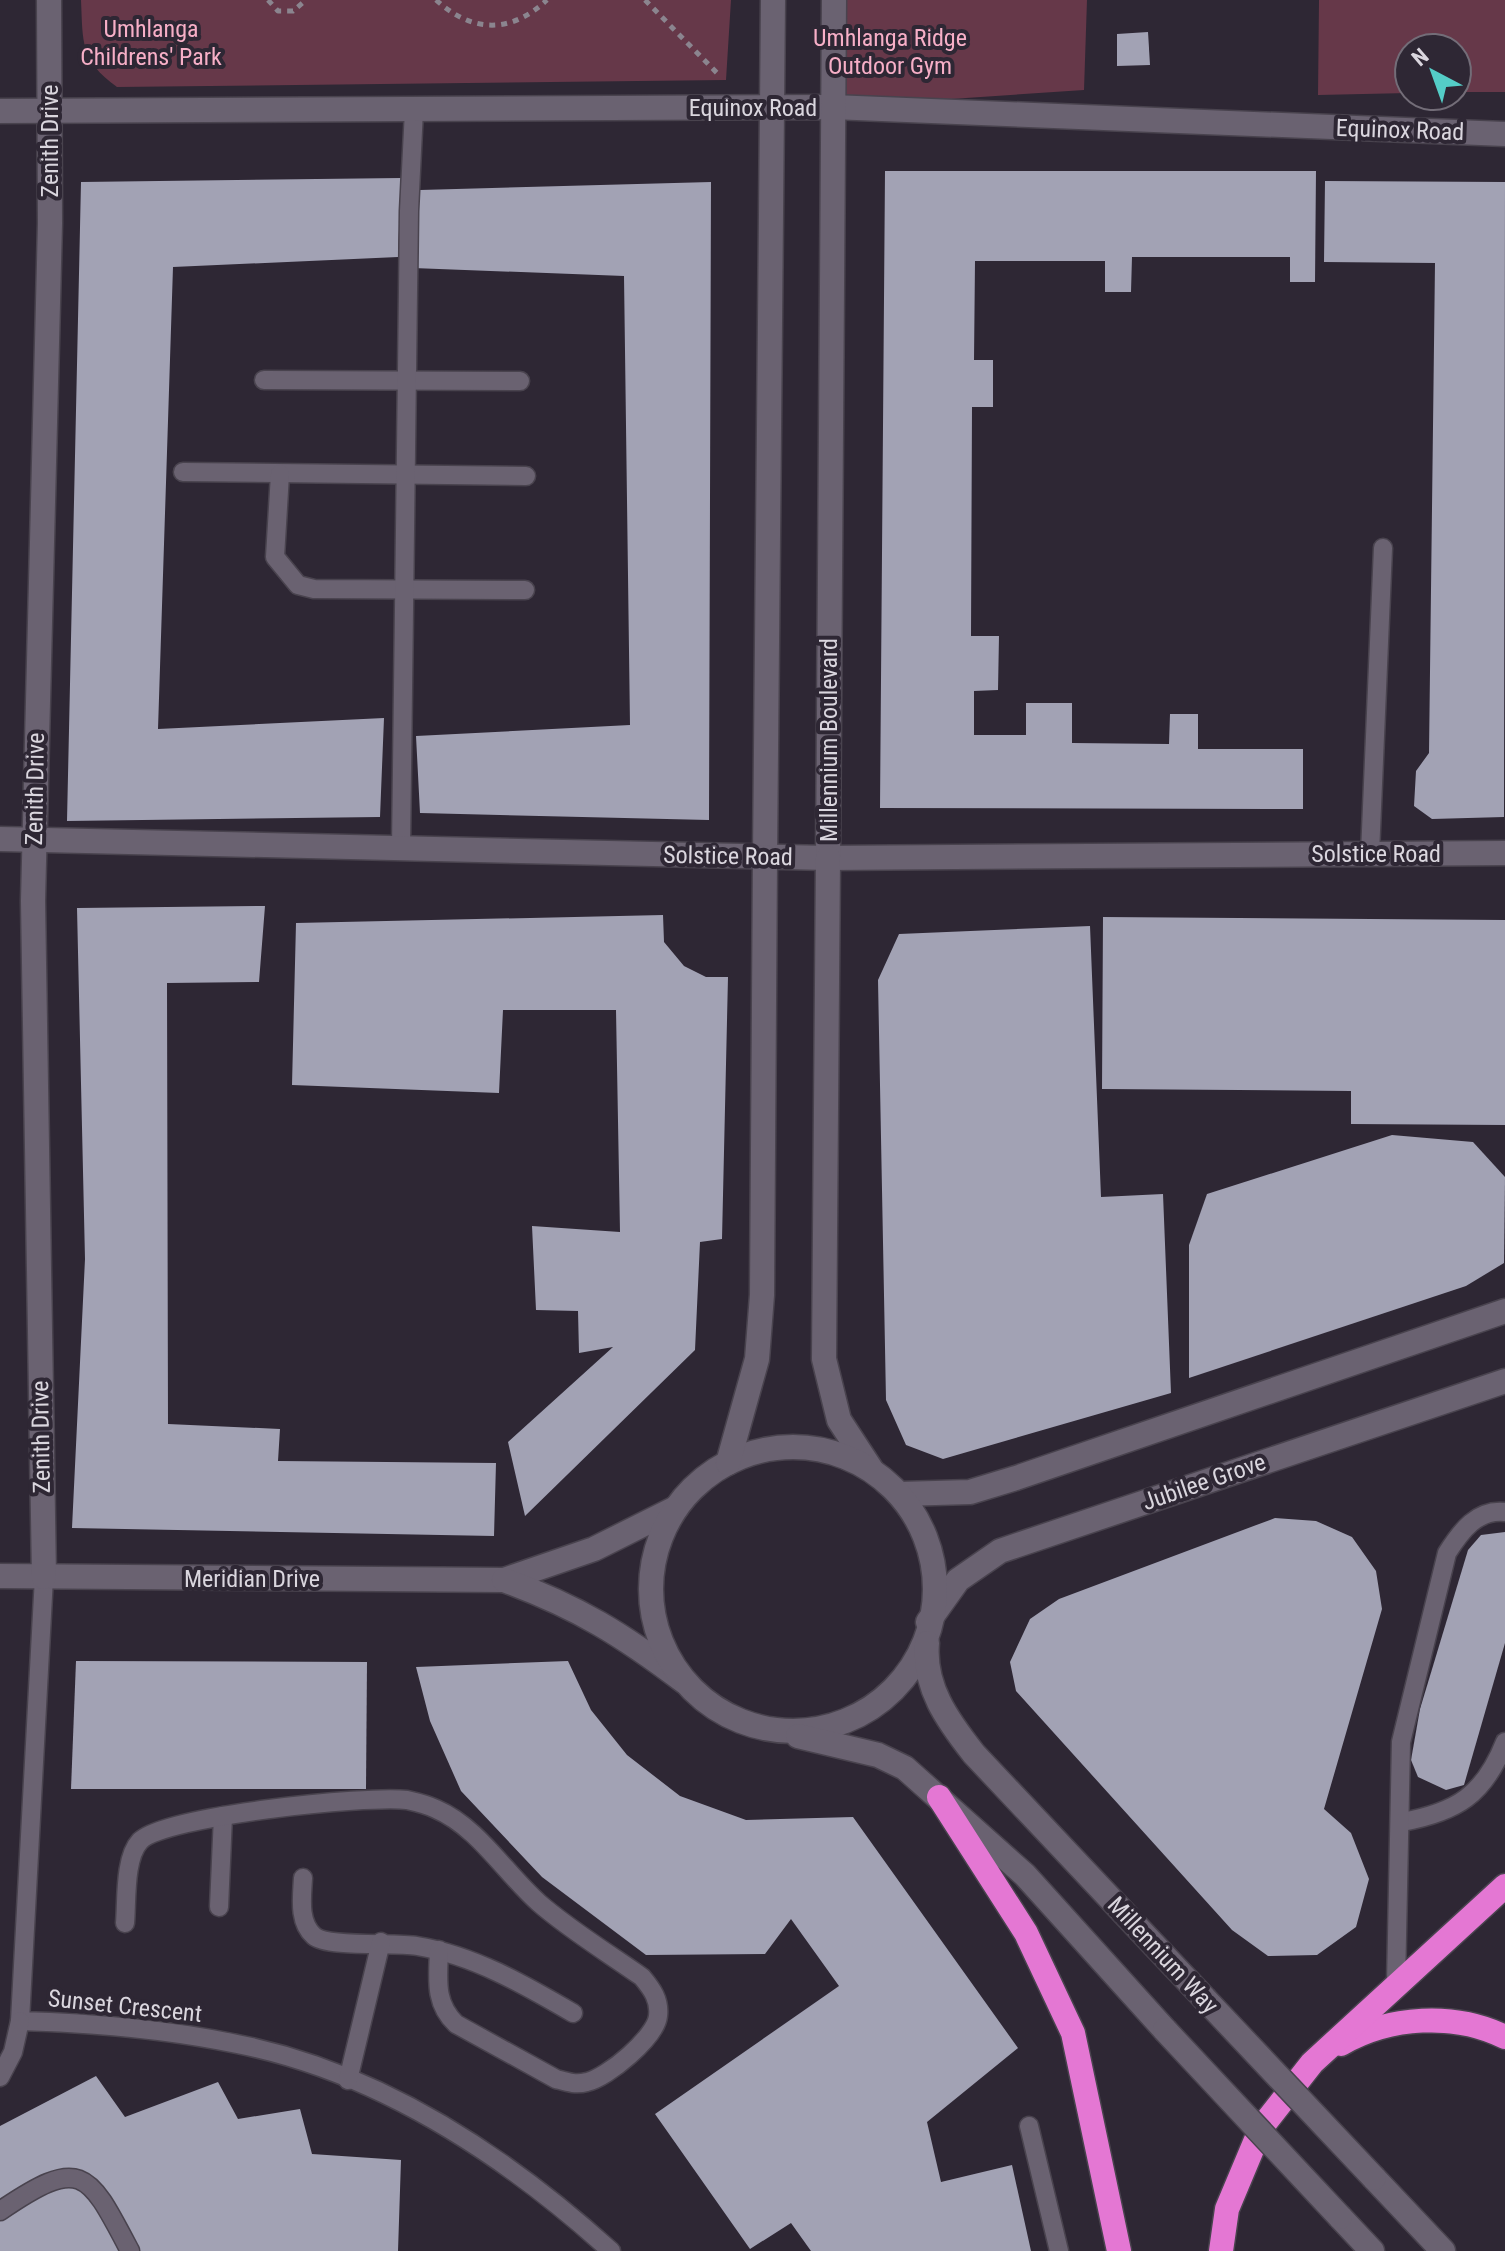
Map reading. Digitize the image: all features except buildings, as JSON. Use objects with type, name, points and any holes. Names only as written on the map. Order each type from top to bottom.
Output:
[{"type":"highway","points":[[939,1797],[1026,1933],[1073,2033],[1119,2251]]},
{"type":"highway","points":[[1221,2251],[1227,2209],[1261,2128],[1312,2063],[1505,1886]]},
{"type":"highway","points":[[1312,2063],[1345,2041],[1379,2027],[1410,2022],[1438,2020],[1463,2023],[1505,2037]]},
{"type":"street","name":"Zenith Drive","points":[[44,1577],[34,840],[50,111],[49,0]]},
{"type":"street","points":[[728,1463],[757,1359],[762,1295],[773,0]]},
{"type":"street","name":"Millennium Boulevard","points":[[834,0],[824,1359],[839,1420],[872,1470]]},
{"type":"street","name":"Equinox Road","points":[[0,111],[832,107],[1505,134]]},
{"type":"street","name":"Solstice Road","points":[[0,839],[828,858],[1505,853]]},
{"type":"street","points":[[900,1494],[970,1492],[1505,1311]]},
{"type":"street","name":"Jubilee Grove","points":[[928,1630],[958,1580],[1000,1551],[1505,1381]]},
{"type":"street","name":"Millennium Boulevard","points":[[794,1446],[835,1452],[872,1470],[900,1494],[922,1528],[934,1566],[935,1606],[916,1661],[881,1701],[834,1726],[781,1732],[728,1717],[685,1682],[659,1640],[650,1592],[658,1544],[676,1508],[728,1463],[754,1452],[794,1446]]},
{"type":"street","name":"Meridian Drive","points":[[0,1576],[504,1580],[594,1549],[676,1508]]},
{"type":"street","name":"Meridian Drive","points":[[504,1580],[590,1616],[628,1639],[685,1682]]},
{"type":"street","name":"Millennium Way","points":[[928,1630],[925,1666],[946,1719],[974,1754],[1443,2251]]},
{"type":"street","name":"Millennium Way","points":[[781,1732],[878,1755],[905,1768],[939,1797],[1025,1875],[1372,2251]]},
{"type":"lane","points":[[401,848],[414,110]]},
{"type":"lane","points":[[264,380],[407,378],[520,381]]},
{"type":"lane","points":[[183,472],[526,476]]},
{"type":"lane","points":[[280,474],[275,557],[298,585],[314,589],[525,590]]},
{"type":"lane","points":[[1370,854],[1383,548]]},
{"type":"lane","points":[[1396,1984],[1402,1822],[1401,1742],[1447,1553],[1458,1536],[1479,1517],[1491,1511],[1505,1512]]},
{"type":"lane","name":"Sunset Crescent","points":[[44,1577],[20,2021],[99,2024],[240,2044],[348,2080],[436,2123],[504,2162],[558,2203],[611,2251]]},
{"type":"lane","points":[[1402,1822],[1431,1817],[1475,1791],[1493,1772],[1505,1742]]},
{"type":"lane","points":[[125,1923],[133,1850],[142,1839],[160,1829],[191,1820],[223,1816],[371,1800],[407,1800],[435,1808],[456,1820],[540,1904],[642,1977],[654,1992],[658,2020],[651,2032],[608,2073],[589,2082],[573,2084],[556,2079],[456,2024],[446,2015],[438,1994],[439,1950]]},
{"type":"lane","points":[[219,1907],[223,1816]]},
{"type":"lane","points":[[303,1878],[302,1912],[314,1936],[324,1941],[381,1942],[439,1950],[491,1969],[573,2013]]},
{"type":"lane","points":[[348,2080],[381,1942]]},
{"type":"lane","points":[[0,2077],[13,2052],[20,2021]]},
{"type":"lane","points":[[1029,2126],[1059,2251]]},
{"type":"lane","points":[[0,2211],[53,2179],[70,2178],[85,2182],[100,2194],[130,2251]]},
{"type":"path","points":[[268,0],[278,11],[293,11],[306,0]]},
{"type":"path","points":[[436,0],[469,23],[488,25],[510,23],[533,12],[547,0]]},
{"type":"path","points":[[645,0],[717,73]]},
{"type":"green space","name":"Umhlanga Childrens' Park","points":[[81,0],[731,0],[726,80],[117,87],[96,68],[86,50]]},
{"type":"green space","name":"Umhlanga Ridge Outdoor Gym","points":[[842,0],[1087,0],[1084,90],[832,107]]},
{"type":"green space","points":[[1319,0],[1505,0],[1505,92],[1473,92],[1473,32],[1393,32],[1393,93],[1318,95]]}]
